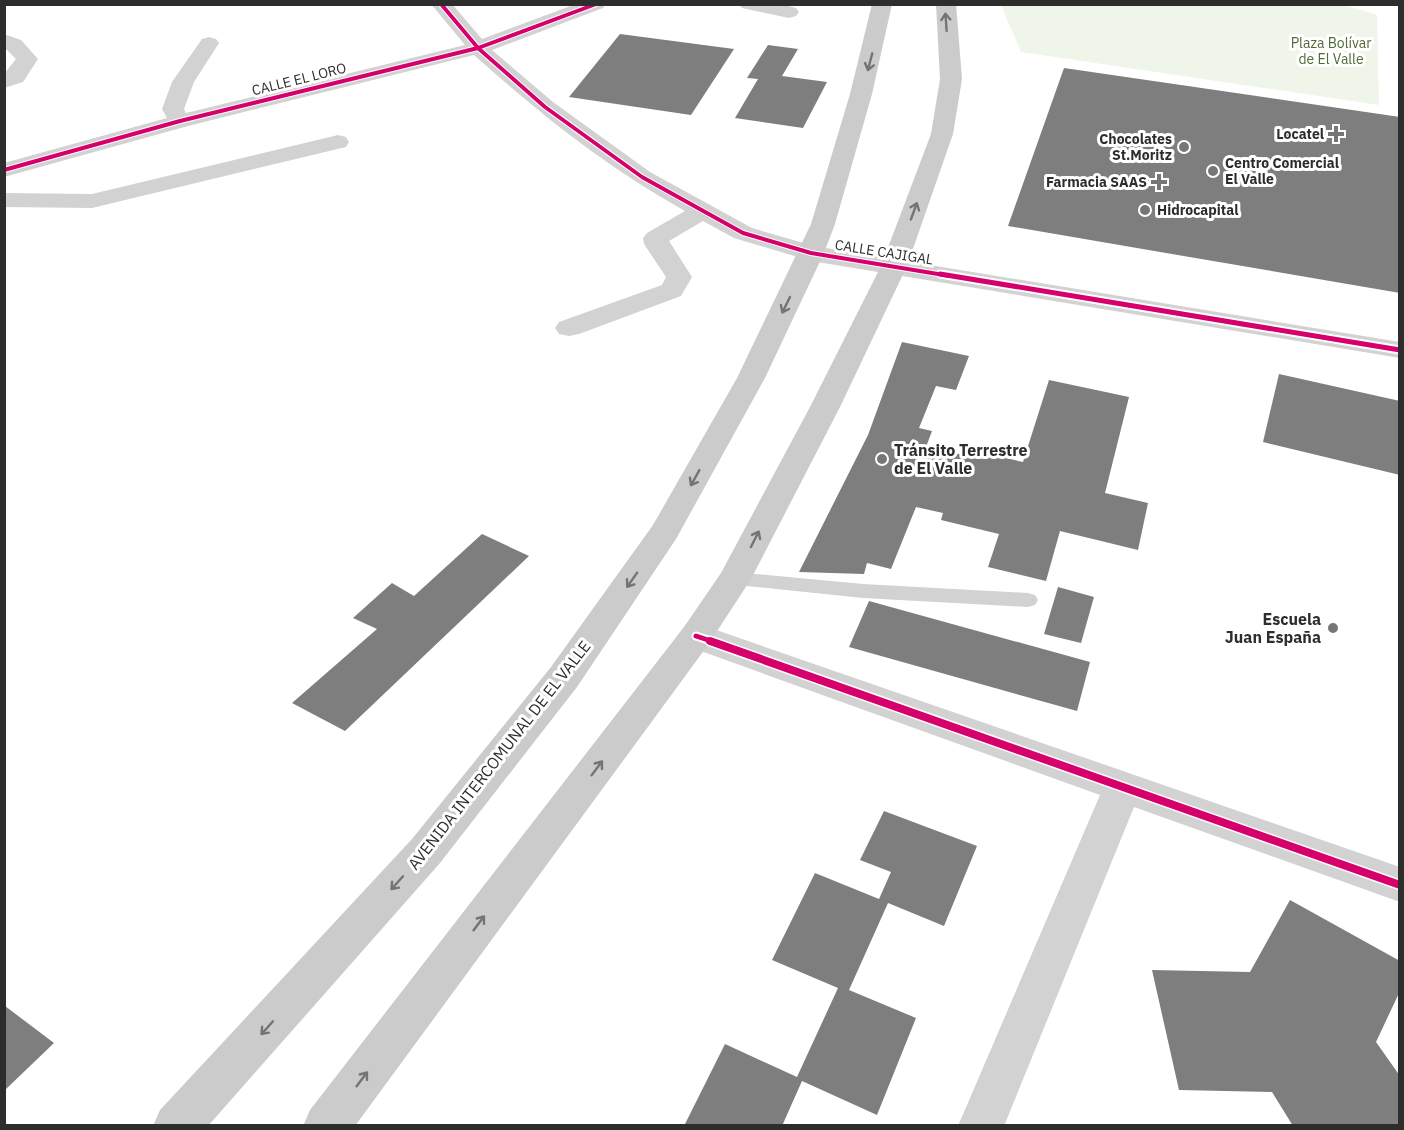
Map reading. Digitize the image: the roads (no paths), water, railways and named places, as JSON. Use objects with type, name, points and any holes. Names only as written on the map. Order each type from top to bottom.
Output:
[{"type":"main road","name":"AVENIDA INTERCOMUNAL DE EL VALLE","points":[[176,1125],[245,1053],[426,851],[564,677],[665,531],[751,378],[811,253],[825,217],[861,94],[882,4]]},
{"type":"main road","points":[[326,1125],[696,636],[735,579],[788,473],[825,407],[894,266],[942,134],[951,79],[951,55],[945,22],[946,4]]},
{"type":"street","name":"CALLE CAJIGAL","points":[[441,4],[478,48],[545,107],[642,177],[743,233],[811,253],[1400,350]]},
{"type":"street","name":"CALLE EL LORO","points":[[4,170],[180,121],[478,48],[596,4]]},
{"type":"street","points":[[749,4],[789,12]]},
{"type":"street","points":[[4,40],[14,44],[27,59],[15,77],[4,82]]},
{"type":"street","points":[[180,121],[173,109],[176,95],[181,83],[209,43]]},
{"type":"street","points":[[4,200],[92,201],[338,142]]},
{"type":"street","points":[[568,328],[672,291],[679,277],[657,244],[656,238],[702,211]]},
{"type":"street","points":[[696,636],[1400,885]]},
{"type":"street","points":[[981,1125],[1123,787]]},
{"type":"lane","points":[[735,579],[863,591],[1028,600]]},
{"type":"place","name":"Locatel","points":[[1336,134]]},
{"type":"place","name":"Chocolates St.Moritz","points":[[1184,147]]},
{"type":"place","name":"Centro Comercial El Valle","points":[[1213,171]]},
{"type":"place","name":"Farmacia SAAS","points":[[1159,182]]},
{"type":"place","name":"Hidrocapital","points":[[1145,210]]},
{"type":"place","name":"Tránsito Terrestre de El Valle","points":[[882,459]]},
{"type":"place","name":"Escuela Juan España","points":[[1333,628]]},
{"type":"park label","name":"Plaza Bolívar de El Valle","points":[[1331,52]]}]
